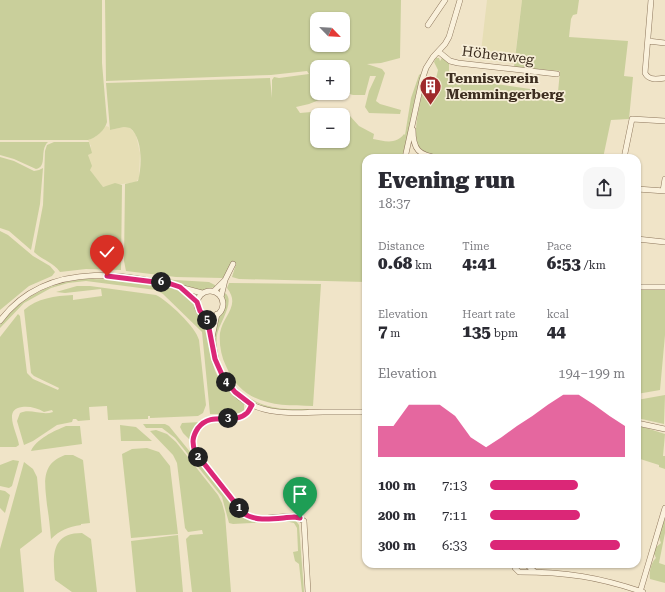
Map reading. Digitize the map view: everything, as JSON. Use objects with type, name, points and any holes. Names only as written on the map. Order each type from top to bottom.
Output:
[{"type":"street","points":[[428,25],[445,0]]},
{"type":"street","points":[[406,154],[426,68],[449,37],[460,0]]},
{"type":"street","points":[[651,0],[645,73],[651,78],[665,78]]},
{"type":"street","points":[[648,41],[665,43]]},
{"type":"street","name":"Höhenweg","points":[[439,52],[450,60],[458,63],[558,74]]},
{"type":"street","points":[[625,154],[632,119],[665,121]]},
{"type":"street","points":[[413,124],[414,141],[421,154]]},
{"type":"street","points":[[641,189],[664,191],[665,179]]},
{"type":"street","points":[[641,239],[665,242]]},
{"type":"street","points":[[212,340],[217,314],[222,306],[221,297],[225,280],[233,264]]},
{"type":"street","points":[[0,322],[10,309],[29,294],[43,286],[68,278],[92,275],[164,282],[202,293],[214,291],[221,297]]},
{"type":"street","points":[[214,291],[225,280]]},
{"type":"street","points":[[180,287],[197,302],[200,311],[205,315],[212,316],[217,314]]},
{"type":"street","points":[[641,287],[665,287]]},
{"type":"street","points":[[197,302],[202,293]]},
{"type":"street","points":[[205,315],[212,340],[215,359],[223,377],[235,392],[252,405],[271,412],[286,414],[362,412]]},
{"type":"street","points":[[252,405],[246,414],[235,418],[209,419],[204,422],[193,437],[192,442],[195,452],[243,513],[256,519],[294,517],[304,521],[308,592]]},
{"type":"street","points":[[641,423],[665,429]]},
{"type":"street","points":[[515,568],[519,572],[584,576],[641,592],[665,508]]},
{"type":"street","points":[[530,568],[535,572]]},
{"type":"shaded area","points":[[487,0],[522,0],[514,64],[480,60]]},
{"type":"shaded area","points":[[106,126],[109,127],[110,130],[124,127],[130,128],[136,135],[140,153],[139,178],[136,182],[102,187],[90,170],[88,155],[91,146],[88,140],[95,137]]},
{"type":"green space","points":[[0,0],[102,0],[102,63],[107,122],[97,136],[88,140],[0,140]]},
{"type":"green space","points":[[105,0],[401,0],[400,58],[381,63],[367,64],[382,69],[385,73],[376,101],[380,104],[401,110],[400,114],[369,113],[365,107],[369,91],[376,76],[370,76],[365,95],[350,94],[350,60],[310,60],[310,100],[319,100],[296,107],[300,113],[310,112],[310,148],[350,148],[350,116],[359,126],[374,134],[373,139],[394,141],[404,134],[405,135],[411,98],[419,75],[422,73],[417,89],[404,154],[362,154],[362,282],[239,279],[232,277],[236,264],[232,262],[223,278],[176,277],[126,271],[124,261],[125,184],[138,181],[141,161],[137,139],[130,128],[124,127],[110,130],[106,83],[270,78],[272,98],[272,80],[274,77],[279,78],[309,74],[307,71],[271,75],[106,81]]},
{"type":"green space","points":[[522,0],[579,0],[577,14],[573,15],[571,19],[569,37],[628,41],[624,76],[633,77],[629,119],[611,120],[604,154],[426,154],[421,151],[416,137],[417,118],[425,81],[435,83],[438,70],[434,62],[436,58],[439,58],[440,61],[442,58],[449,60],[449,71],[455,78],[535,89],[555,96],[558,92],[560,71],[514,67]]},
{"type":"green space","points":[[0,142],[48,142],[45,145],[42,165],[40,168],[36,169],[14,159],[0,155]]},
{"type":"green space","points":[[54,142],[89,142],[92,153],[88,155],[92,166],[90,170],[103,187],[115,183],[122,185],[121,270],[86,269],[60,272],[34,252],[43,205],[45,151],[47,145]]},
{"type":"green space","points":[[0,157],[14,161],[34,171],[43,168],[40,204],[31,250],[9,231],[0,228]]},
{"type":"green space","points":[[0,231],[8,235],[33,256],[50,266],[55,272],[52,276],[29,286],[0,310]]},
{"type":"green space","points":[[127,275],[209,282],[215,285],[215,287],[200,291],[165,280]]},
{"type":"green space","points":[[86,279],[144,282],[176,289],[187,294],[194,301],[196,312],[206,324],[215,370],[225,386],[244,404],[244,411],[236,414],[210,414],[202,332],[163,294],[156,290],[86,281],[68,283],[51,288],[24,303],[0,328],[0,325],[8,315],[27,298],[61,283]]},
{"type":"green space","points":[[229,283],[321,284],[313,406],[274,404],[262,401],[241,389],[233,379],[223,358],[220,341],[222,327],[232,305],[231,294],[227,288]]},
{"type":"green space","points":[[77,286],[90,286],[156,295],[181,315],[193,328],[199,340],[206,405],[203,413],[198,416],[150,418],[150,416],[148,416],[148,419],[108,420],[107,406],[89,407],[90,420],[78,421],[73,419],[72,422],[57,425],[33,441],[24,445],[17,421],[20,413],[28,411],[45,413],[53,412],[52,410],[44,412],[39,409],[22,407],[13,412],[12,417],[19,445],[16,447],[0,447],[0,337],[18,314],[20,316],[27,373],[33,379],[58,390],[59,388],[34,376],[31,373],[24,310],[40,300],[53,297],[73,295],[73,300],[102,296],[101,289],[65,293],[56,292]]},
{"type":"green space","points":[[641,289],[665,289],[665,335],[660,390],[641,393]]},
{"type":"green space","points":[[225,293],[229,301],[217,335],[219,358],[216,346],[215,329],[220,315],[225,309]]},
{"type":"green space","points":[[224,371],[238,389],[257,402],[278,408],[309,410],[276,409],[256,403],[239,391],[232,384]]},
{"type":"green space","points":[[665,395],[664,424],[641,419],[641,399]]},
{"type":"green space","points":[[201,422],[193,431],[190,440],[183,433],[180,427],[182,423]]},
{"type":"green space","points":[[143,424],[165,424],[169,426],[244,518],[254,521],[291,519],[296,521],[299,525],[304,592],[302,592],[299,564],[295,561],[293,552],[298,551],[297,528],[294,523],[285,521],[229,523],[222,497],[175,438],[162,428],[146,428]]},
{"type":"green space","points":[[120,425],[136,427],[152,441],[121,441]]},
{"type":"green space","points":[[66,426],[80,426],[82,444],[31,451],[41,439]]},
{"type":"green space","points":[[641,426],[665,434],[663,456],[665,456],[665,469],[659,467],[659,465],[641,459]]},
{"type":"green space","points":[[156,430],[167,434],[176,442],[218,495],[222,503],[225,514],[231,592],[192,592],[186,539],[190,535],[203,534],[202,530],[188,532],[185,528],[177,463],[173,455],[150,431]]},
{"type":"green space","points":[[147,448],[159,452],[170,466],[178,534],[131,538],[122,454],[132,449]]},
{"type":"green space","points":[[65,455],[73,455],[83,460],[90,523],[64,529],[51,539],[45,490],[46,476],[51,464]]},
{"type":"green space","points":[[13,460],[19,461],[12,486],[9,488],[0,486],[0,465]]},
{"type":"green space","points":[[24,462],[33,469],[37,477],[42,532],[20,549],[24,592],[0,592],[0,549]]},
{"type":"green space","points":[[0,490],[5,491],[10,495],[5,513],[0,508]]},
{"type":"green space","points":[[665,519],[665,533],[659,563],[665,565],[665,583],[650,579],[650,570],[656,558],[654,554],[655,548],[661,543],[658,535]]},
{"type":"green space","points":[[82,533],[91,539],[97,592],[72,592],[55,580],[54,555],[59,542],[64,537]]},
{"type":"green space","points":[[178,535],[183,592],[136,592],[131,541]]},
{"type":"place","name":"Tennisverein Memmingerberg","points":[[431,106]]},
{"type":"route","points":[[107,276],[164,282],[180,287],[196,300],[200,311],[207,318],[215,359],[226,383],[246,402],[252,405],[246,414],[235,418],[209,419],[204,422],[198,428],[193,437],[192,442],[195,452],[243,513],[249,517],[256,519],[300,518]]}]
